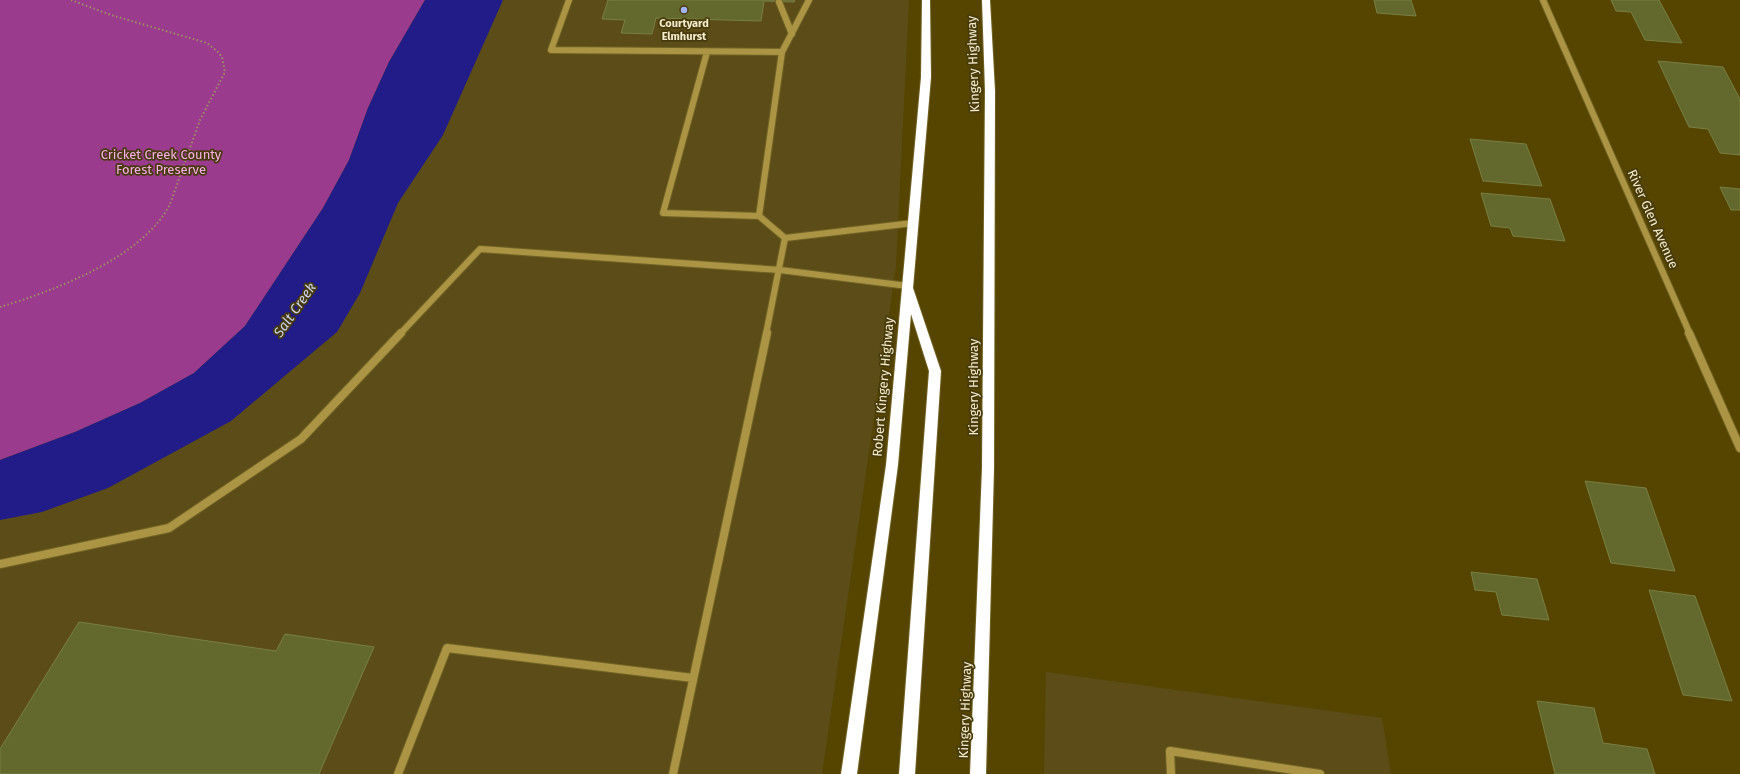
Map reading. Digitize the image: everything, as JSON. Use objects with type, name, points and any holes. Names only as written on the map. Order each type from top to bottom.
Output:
[{"type":"highway","name":"Robert Kingery Highway","points":[[849,774],[892,464],[926,77],[926,0]]},
{"type":"highway","name":"Kingery Highway","points":[[978,774],[988,460],[990,91],[986,0]]},
{"type":"highway","points":[[907,774],[935,371],[908,286]]},
{"type":"street","points":[[569,0],[551,50],[782,52]]},
{"type":"street","points":[[759,216],[782,52],[809,0]]},
{"type":"street","name":"River Glen Avenue","points":[[1543,0],[1740,448]]},
{"type":"street","points":[[779,2],[792,34]]},
{"type":"street","points":[[707,52],[663,213],[759,216],[785,238],[913,223]]},
{"type":"street","points":[[673,774],[780,270],[785,238]]},
{"type":"street","points":[[0,564],[169,528],[301,439],[480,249],[780,270],[908,286]]},
{"type":"street","points":[[398,774],[447,648],[693,678]]},
{"type":"street","points":[[1171,774],[1170,751],[1320,774]]},
{"type":"path","points":[[0,307],[28,300],[94,269],[113,259],[137,243],[154,229],[166,215],[202,114],[220,86],[224,75],[224,62],[221,54],[212,46],[199,40],[111,15],[71,0]]},
{"type":"shaded area","points":[[485,0],[909,0],[896,266],[822,774],[0,774],[0,501]]},
{"type":"shaded area","points":[[1046,672],[1382,718],[1391,774],[1044,774]]},
{"type":"green space","name":"Cricket Creek County Forest Preserve","points":[[0,0],[425,0],[389,62],[368,108],[349,160],[323,208],[245,326],[194,373],[140,403],[75,432],[0,460]]},
{"type":"water","name":"Salt Creek","points":[[425,0],[503,0],[443,135],[398,203],[360,293],[337,332],[231,421],[108,488],[42,512],[0,520],[0,460],[75,432],[140,403],[194,373],[245,326],[323,208],[349,160],[368,108],[389,62]]},
{"type":"building","name":"Courtyard Elmhurst","points":[[608,0],[795,0],[794,2],[764,1],[761,21],[656,18],[652,34],[621,33],[625,20],[602,19]]},
{"type":"building","points":[[1374,0],[1411,0],[1416,16],[1377,13]]},
{"type":"building","points":[[1611,0],[1659,0],[1682,43],[1645,40],[1631,12],[1616,11]]},
{"type":"building","points":[[1658,61],[1723,67],[1740,99],[1740,155],[1720,153],[1708,129],[1689,127]]},
{"type":"building","points":[[1470,139],[1526,144],[1542,186],[1483,181]]},
{"type":"building","points":[[1720,187],[1740,189],[1740,210],[1731,210]]},
{"type":"building","points":[[1481,193],[1550,199],[1565,241],[1513,236],[1510,228],[1491,226]]},
{"type":"building","points":[[1585,481],[1646,488],[1675,571],[1611,563]]},
{"type":"building","points":[[1471,572],[1537,579],[1549,620],[1502,615],[1496,592],[1475,590]]},
{"type":"building","points":[[1649,590],[1695,596],[1732,701],[1683,695]]},
{"type":"building","points":[[79,622],[276,651],[285,634],[374,647],[319,774],[0,774],[0,749]]},
{"type":"building","points":[[1537,701],[1594,708],[1603,743],[1647,749],[1655,774],[1555,774]]},
{"type":"place","name":"Courtyard Elmhurst","points":[[684,10]]}]
